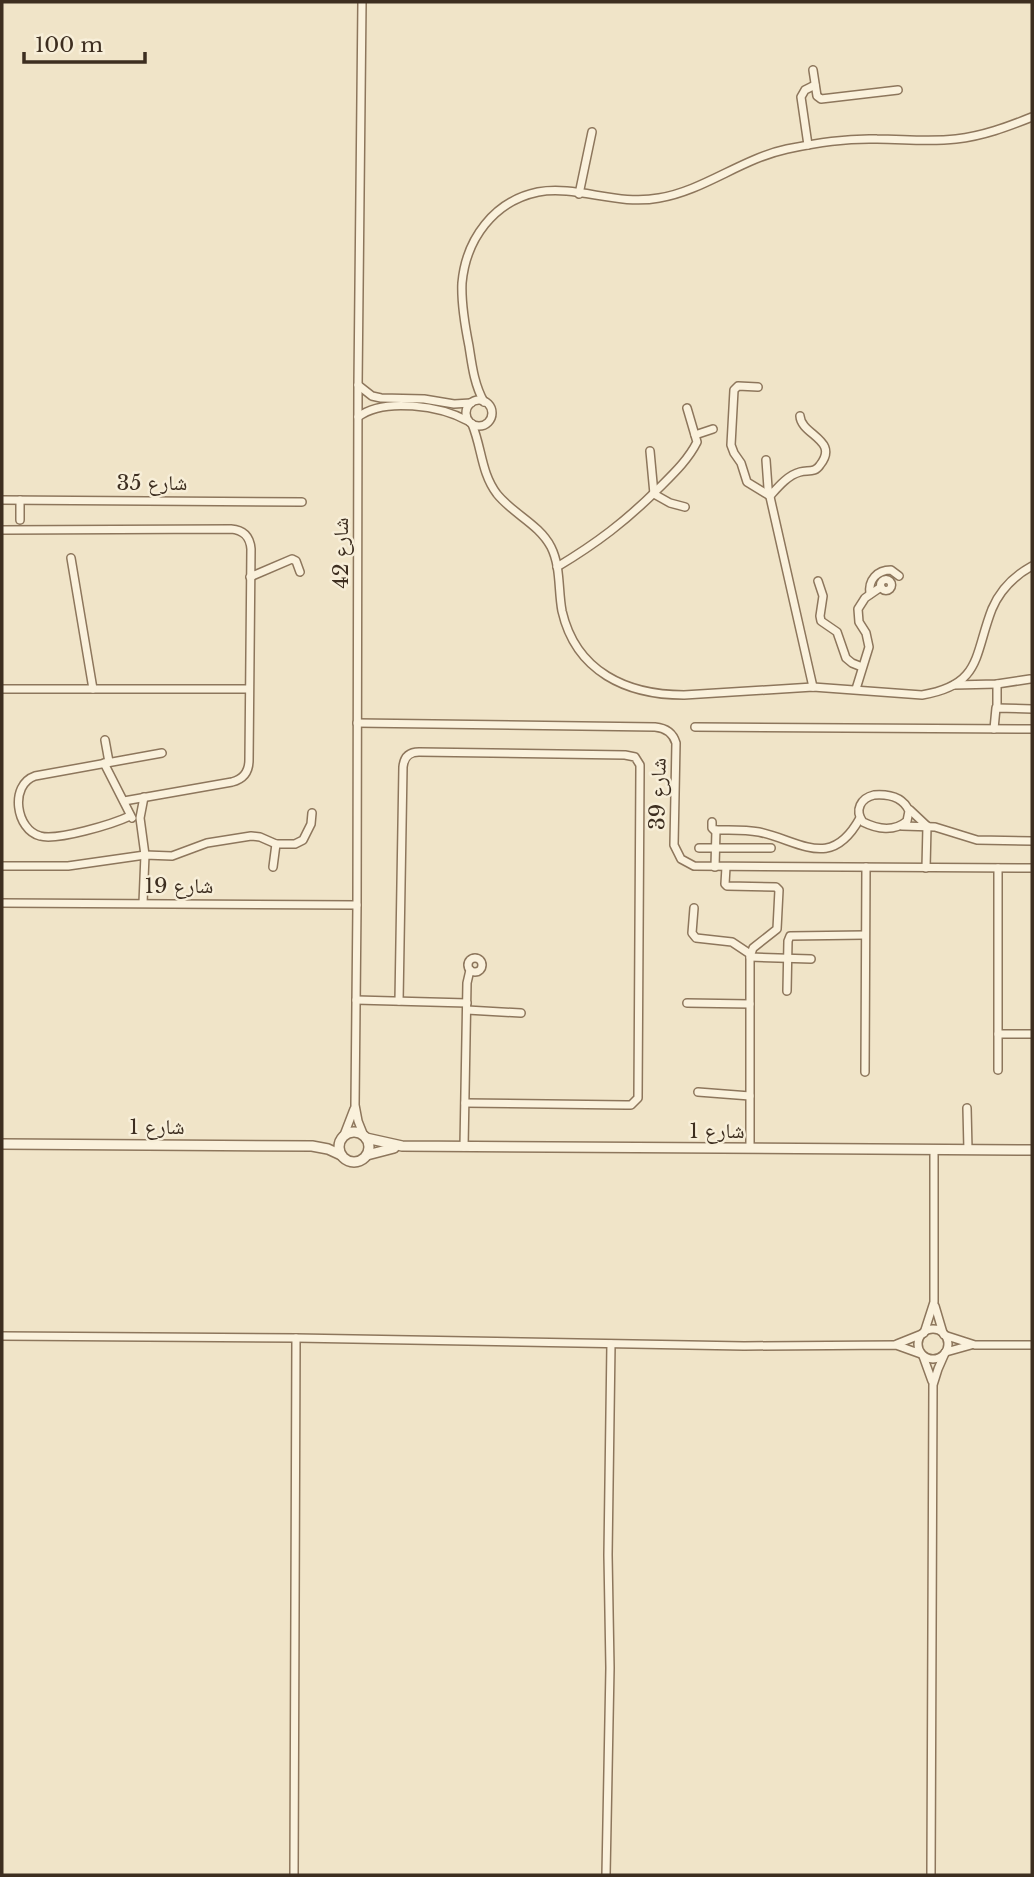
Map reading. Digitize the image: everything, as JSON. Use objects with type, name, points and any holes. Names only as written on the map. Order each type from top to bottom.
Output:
[{"type":"street","name":"شارع 42","points":[[362,2],[355,1105],[365,1137]]},
{"type":"street","points":[[813,70],[817,96],[821,99],[898,90]]},
{"type":"street","points":[[808,145],[802,97],[805,90],[815,85]]},
{"type":"street","points":[[358,417],[381,406],[425,407],[452,413],[479,426],[490,420],[491,412],[476,386],[465,328],[464,274],[472,246],[481,228],[507,204],[522,197],[557,191],[640,201],[678,194],[758,158],[783,150],[853,139],[956,139],[990,132],[1032,117]]},
{"type":"street","points":[[579,194],[592,132]]},
{"type":"street","points":[[358,385],[364,392],[381,398],[431,400],[454,404],[484,402]]},
{"type":"street","points":[[476,386],[466,414],[478,443],[483,468],[497,494],[543,536],[551,547],[557,567],[562,611],[574,640],[593,665],[605,675],[643,692],[663,695],[813,687],[922,695],[937,693],[965,677],[981,650],[992,609],[1001,592],[1014,577],[1032,566]]},
{"type":"street","points":[[758,387],[735,388],[731,445],[747,482],[770,496]]},
{"type":"street","points":[[557,567],[608,534],[681,466],[696,444],[687,408]]},
{"type":"street","points":[[770,496],[794,474],[818,468],[824,457],[823,443],[803,426],[800,416]]},
{"type":"street","points":[[478,443],[483,425]]},
{"type":"street","points":[[695,435],[713,429]]},
{"type":"street","points":[[650,451],[654,494]]},
{"type":"street","points":[[766,460],[770,496],[813,687]]},
{"type":"street","points":[[654,494],[670,503],[685,507]]},
{"type":"street","name":"شارع 35","points":[[2,500],[302,502]]},
{"type":"street","points":[[20,500],[20,525]]},
{"type":"street","points":[[2,530],[20,525],[237,530],[243,533],[250,543],[249,766],[243,776],[232,782],[124,801]]},
{"type":"street","points":[[71,558],[93,689]]},
{"type":"street","points":[[250,577],[292,559],[300,572]]},
{"type":"street","points":[[856,689],[869,647],[866,633],[859,622],[858,609],[870,594],[881,587],[889,590],[890,581],[901,575],[891,570],[880,572],[870,583],[870,594]]},
{"type":"street","points":[[818,581],[822,596],[821,621],[839,636],[846,658],[862,667]]},
{"type":"street","points":[[954,685],[997,684],[1030,679]]},
{"type":"street","points":[[994,729],[997,684]]},
{"type":"street","points":[[2,689],[249,689]]},
{"type":"street","points":[[997,708],[1032,709]]},
{"type":"street","name":"شارع 39","points":[[357,723],[666,729],[676,743],[674,845],[687,863],[694,866],[1032,868]]},
{"type":"street","points":[[695,727],[1032,729]]},
{"type":"street","points":[[105,740],[106,763],[130,816],[140,823]]},
{"type":"street","points":[[399,1001],[403,767],[406,757],[419,752],[635,757],[640,765],[638,1098],[631,1105],[465,1103]]},
{"type":"street","points":[[130,816],[107,826],[42,837],[31,832],[24,822],[18,794],[23,782],[29,778],[162,753]]},
{"type":"street","points":[[927,826],[916,818],[908,806],[893,797],[874,795],[866,797],[860,803],[860,818],[867,824],[880,828],[927,826],[977,840],[1032,841]]},
{"type":"street","points":[[143,903],[145,855],[140,813],[144,797]]},
{"type":"street","points":[[902,826],[908,819],[908,806]]},
{"type":"street","points":[[2,866],[68,866],[145,855],[172,856],[208,843],[251,836],[276,844],[295,844],[303,840],[311,824],[312,813]]},
{"type":"street","points":[[712,822],[712,828],[716,830],[754,831],[807,847],[830,847],[848,837],[860,818]]},
{"type":"street","points":[[926,868],[927,826]]},
{"type":"street","points":[[715,867],[716,830]]},
{"type":"street","points":[[273,867],[276,844]]},
{"type":"street","points":[[699,848],[771,848]]},
{"type":"street","points":[[726,867],[727,886],[774,886],[779,890],[777,929],[753,948],[750,955],[750,1149]]},
{"type":"street","points":[[865,1072],[866,867]]},
{"type":"street","points":[[998,868],[998,1070]]},
{"type":"street","name":"شارع 19","points":[[2,903],[357,905]]},
{"type":"street","points":[[694,908],[694,936],[699,939],[732,942],[750,955],[811,959]]},
{"type":"street","points":[[787,990],[788,941],[792,935],[866,935]]},
{"type":"street","points":[[464,1147],[470,970]]},
{"type":"street","points":[[356,1000],[399,1001],[521,1013]]},
{"type":"street","points":[[687,1003],[750,1004]]},
{"type":"street","points":[[998,1034],[1032,1034]]},
{"type":"street","points":[[698,1093],[750,1096]]},
{"type":"street","name":"شارع 42","points":[[343,1136],[355,1105]]},
{"type":"street","points":[[967,1108],[968,1150]]},
{"type":"street","points":[[356,1132],[365,1137],[369,1148],[362,1160],[349,1161],[341,1155],[339,1144],[343,1136],[356,1132]]},
{"type":"street","name":"شارع 1","points":[[312,1146],[343,1136]]},
{"type":"street","name":"شارع 1","points":[[365,1137],[402,1146],[1032,1150]]},
{"type":"street","name":"شارع 1","points":[[2,1144],[312,1146],[341,1155]]},
{"type":"street","name":"شارع 1","points":[[367,1155],[402,1146]]},
{"type":"street","points":[[933,1385],[948,1342],[934,1302],[934,1150]]},
{"type":"street","points":[[931,1875],[933,1385],[918,1343],[934,1302]]},
{"type":"street","points":[[896,1345],[931,1329],[975,1345]]},
{"type":"street","points":[[2,1336],[744,1346],[896,1345],[934,1359],[945,1353],[975,1345],[1032,1345]]},
{"type":"street","points":[[294,1875],[296,1338]]},
{"type":"street","points":[[606,1875],[611,1344]]}]
